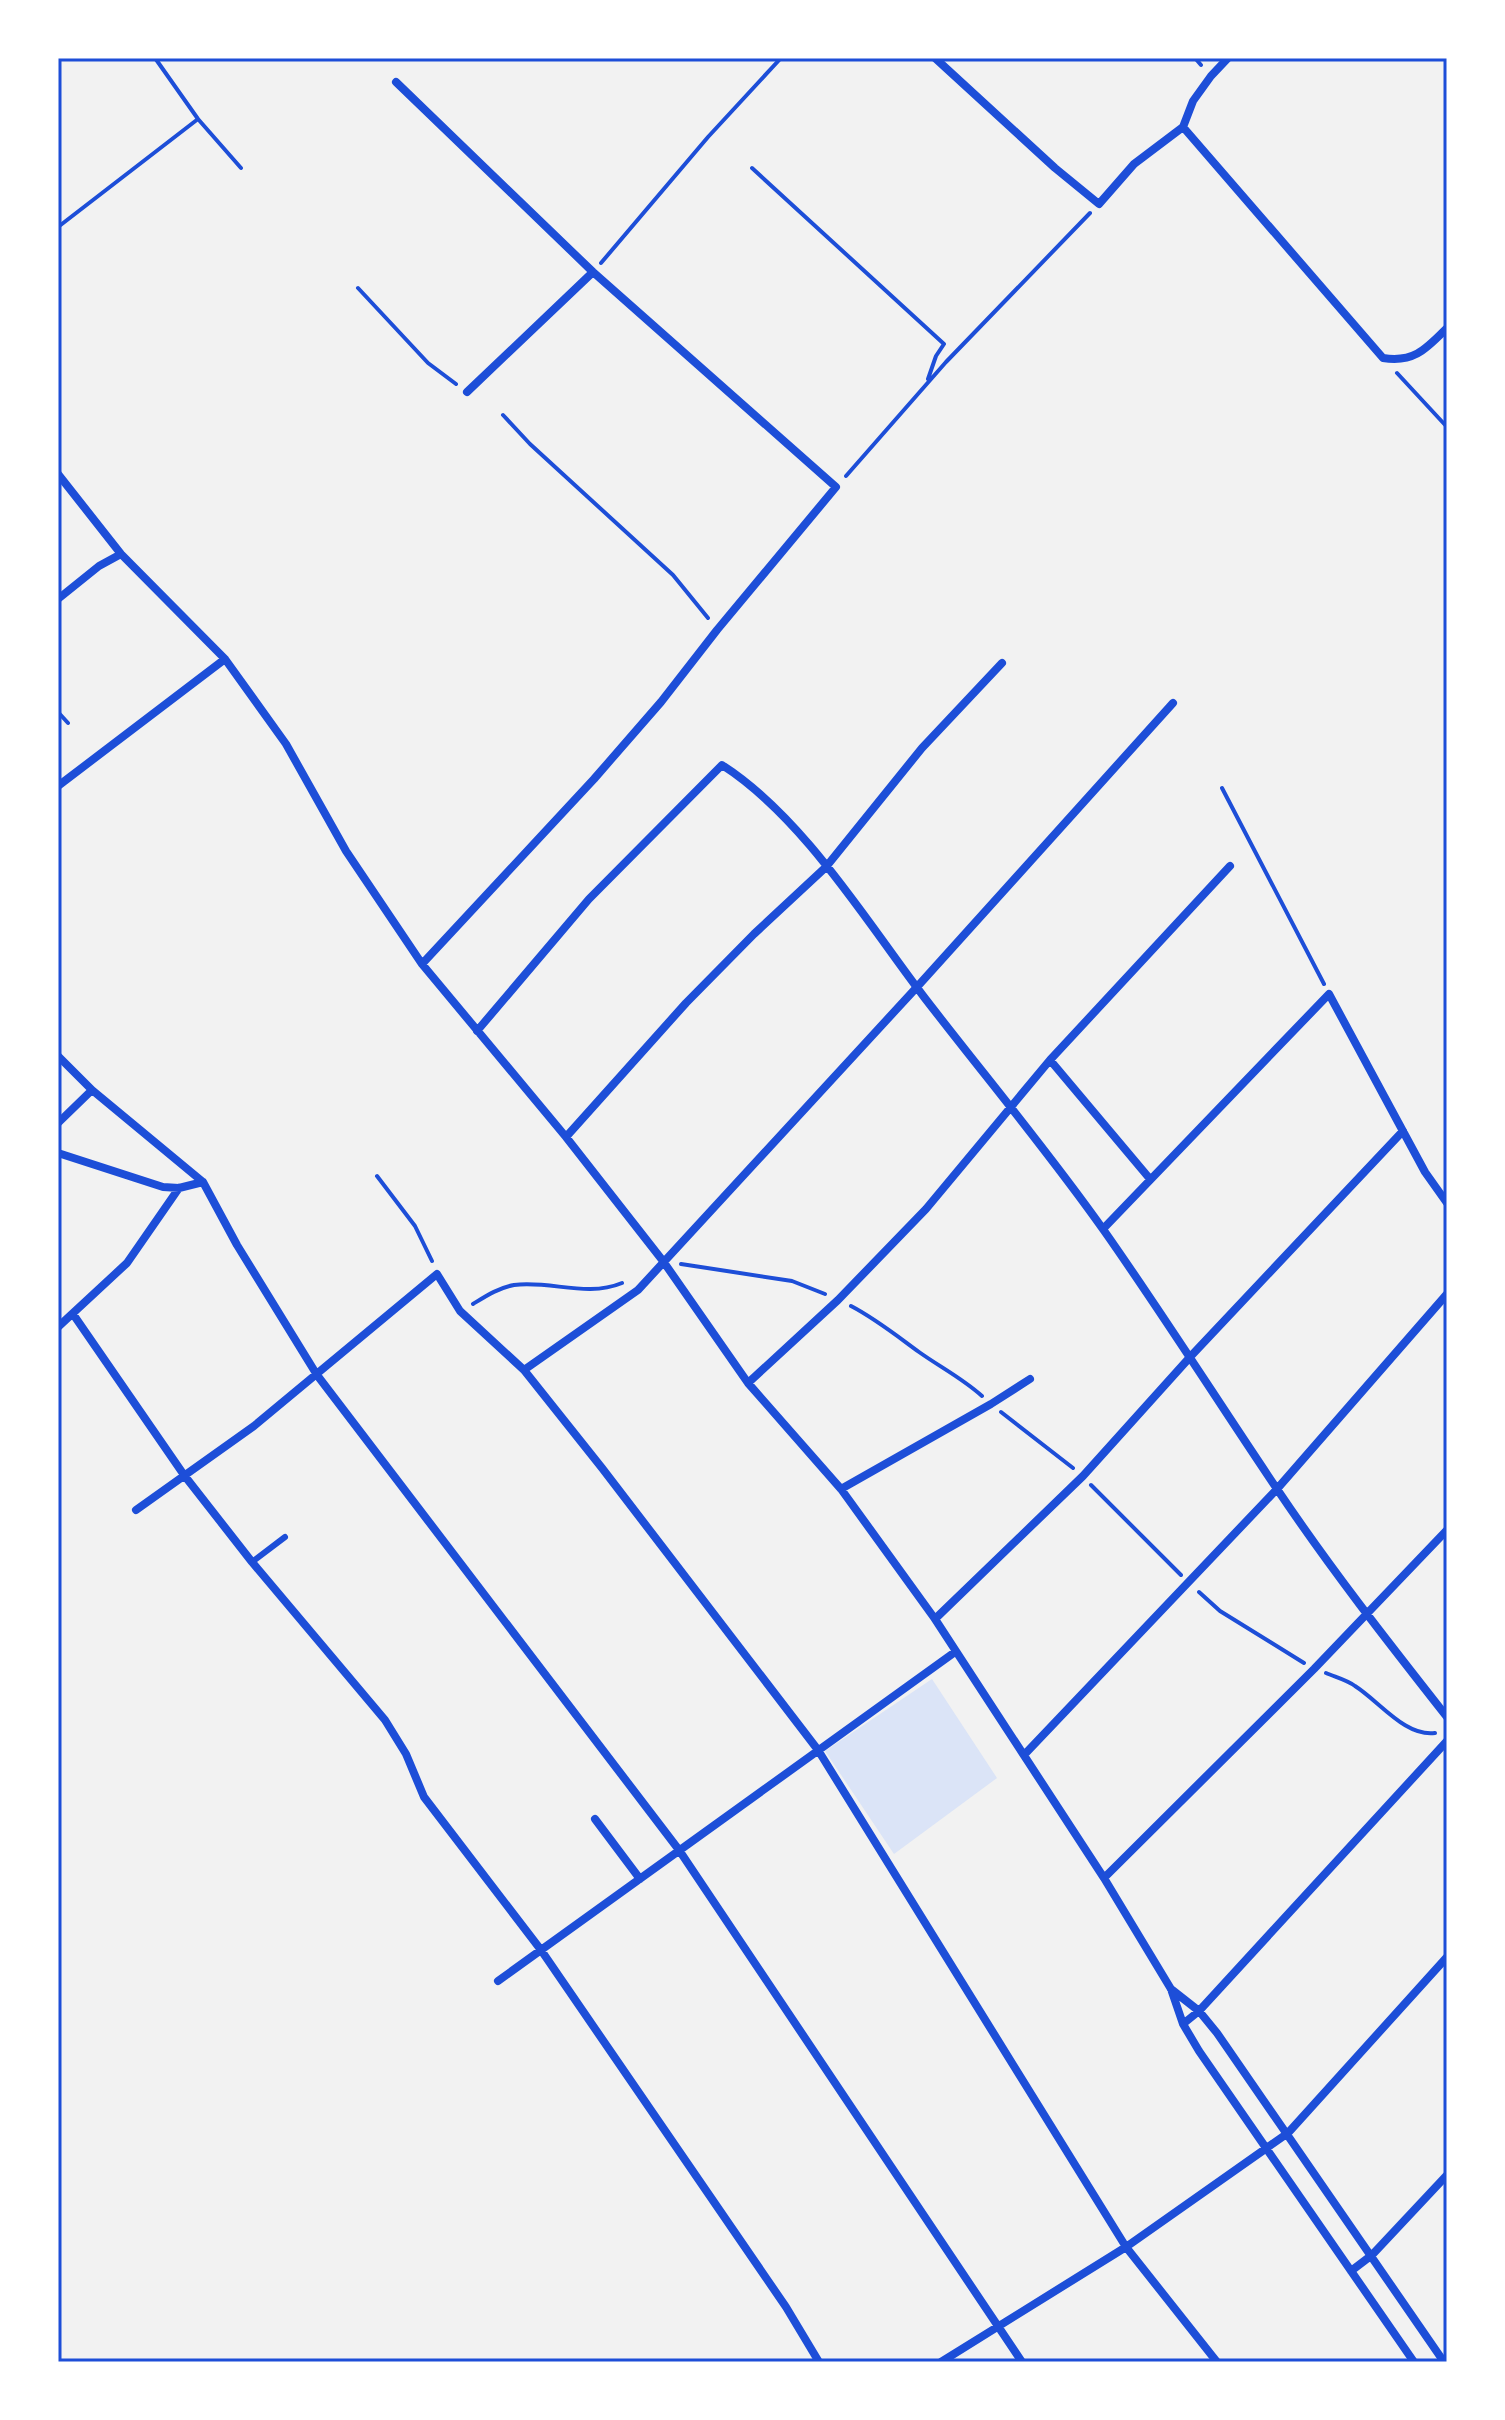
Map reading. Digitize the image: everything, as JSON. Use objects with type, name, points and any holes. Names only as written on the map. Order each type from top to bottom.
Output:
[{"type":"street","points":[[935,58],[1099,204],[1134,164],[1183,127],[1193,101],[1228,58]]},
{"type":"street","points":[[396,82],[593,272],[836,487],[661,702],[422,964]]},
{"type":"street","points":[[1183,127],[1383,358],[1400,361],[1411,358],[1447,328]]},
{"type":"street","points":[[467,392],[593,272]]},
{"type":"street","points":[[58,474],[121,554],[225,659],[286,744],[346,851],[422,964],[566,1137],[663,1261],[748,1383],[841,1489],[935,1619],[1104,1878],[1171,1989],[1183,2024],[1414,2362]]},
{"type":"street","points":[[58,599],[99,566],[121,554]]},
{"type":"street","points":[[58,786],[225,659]]},
{"type":"street","points":[[566,1137],[686,1003],[826,867],[922,748],[1002,663]]},
{"type":"street","points":[[524,1370],[638,1290],[1173,703]]},
{"type":"street","points":[[477,1031],[589,899],[722,765],[769,800],[826,867],[1103,1229],[1364,1613],[1447,1717]]},
{"type":"street","points":[[748,1383],[838,1300],[926,1209],[1050,1060],[1230,866]]},
{"type":"street","points":[[1103,1229],[1329,994],[1425,1172],[1447,1203]]},
{"type":"street","points":[[58,1056],[92,1090],[203,1182],[237,1245],[317,1375],[679,1850],[1022,2362]]},
{"type":"street","points":[[1050,1060],[1150,1179]]},
{"type":"street","points":[[58,1123],[92,1090]]},
{"type":"street","points":[[935,1619],[1083,1476],[1191,1356],[1403,1131]]},
{"type":"street","points":[[58,1153],[163,1187],[179,1188],[203,1182]]},
{"type":"street","points":[[58,1327],[127,1263],[179,1188]]},
{"type":"street","points":[[136,1510],[254,1426],[437,1274],[460,1311],[524,1370],[675,1561],[818,1750],[1126,2247],[1217,2362]]},
{"type":"street","points":[[1024,1755],[1277,1489],[1447,1294]]},
{"type":"street","points":[[73,1314],[184,1475],[252,1562],[385,1720],[406,1754],[424,1797],[541,1950],[777,2294],[819,2362]]},
{"type":"street","points":[[841,1489],[1030,1379]]},
{"type":"street","points":[[1104,1878],[1314,1669],[1364,1613],[1447,1530]]},
{"type":"street","points":[[498,1981],[955,1652]]},
{"type":"street","points":[[1183,2024],[1199,2011],[1447,1741]]},
{"type":"street","points":[[595,1819],[640,1879]]},
{"type":"street","points":[[941,2362],[1126,2247],[1288,2133],[1447,1957]]},
{"type":"street","points":[[1171,1989],[1199,2011],[1288,2133],[1444,2362]]},
{"type":"street","points":[[1351,2271],[1372,2255],[1447,2175]]},
{"type":"lane","points":[[252,1562],[285,1537]]},
{"type":"path","points":[[155,58],[198,119],[241,168]]},
{"type":"path","points":[[593,272],[708,137],[781,58]]},
{"type":"path","points":[[58,227],[198,119]]},
{"type":"path","points":[[752,168],[944,344],[931,368],[928,382]]},
{"type":"path","points":[[836,487],[928,382],[1099,204]]},
{"type":"path","points":[[358,288],[428,363],[467,392]]},
{"type":"path","points":[[1383,358],[1447,427]]},
{"type":"path","points":[[503,415],[530,444],[673,575],[717,630]]},
{"type":"path","points":[[58,713],[68,723]]},
{"type":"path","points":[[1222,788],[1329,994]]},
{"type":"path","points":[[377,1176],[415,1226],[437,1274]]},
{"type":"path","points":[[460,1311],[497,1290],[511,1286],[537,1284],[594,1291],[630,1279]]},
{"type":"shaded area","points":[[932,1679],[997,1778],[894,1854],[825,1751]]}]
